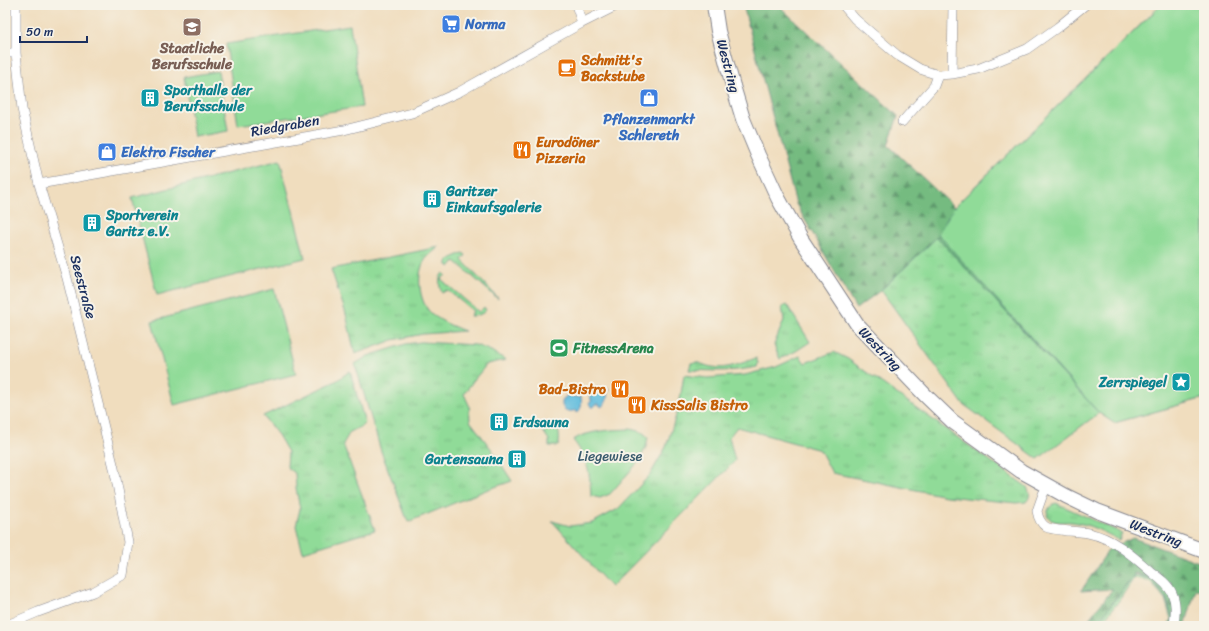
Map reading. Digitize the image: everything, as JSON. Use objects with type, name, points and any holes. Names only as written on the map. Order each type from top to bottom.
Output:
[{"type":"main road","name":"Westring","points":[[714,5],[718,31],[733,86],[743,119],[761,163],[778,198],[801,239],[857,324],[926,396],[952,420],[1021,471],[1097,511],[1204,551]]},
{"type":"street","name":"Seestraße","points":[[5,626],[93,592],[123,575],[128,542],[114,468],[67,278],[39,184],[22,109],[16,53],[16,5]]},
{"type":"street","points":[[576,5],[582,23]]},
{"type":"street","name":"Riedgraben","points":[[39,184],[344,130],[412,113],[459,92],[582,23],[618,5]]},
{"type":"street","points":[[843,5],[855,19],[897,55],[920,69],[938,75],[978,69],[1027,49],[1058,27],[1085,5]]},
{"type":"street","points":[[952,74],[953,5]]},
{"type":"street","points":[[5,53],[16,53]]},
{"type":"street","points":[[902,122],[934,86],[938,75]]},
{"type":"street","points":[[1048,486],[1043,494],[1037,511],[1041,523],[1046,527],[1053,529],[1089,533],[1126,550],[1164,582],[1171,591],[1175,601],[1176,614],[1174,626]]},
{"type":"green space","points":[[743,5],[778,5],[898,116],[888,145],[954,207],[1161,5],[1204,5],[1204,398],[1114,423],[1099,413],[937,237],[881,290],[856,309],[796,204]]},
{"type":"green space","points":[[1161,5],[1204,5],[1204,398],[1114,423],[1099,413],[938,234],[954,207]]},
{"type":"green space","points":[[350,25],[362,107],[238,125],[226,44]]},
{"type":"green space","points":[[218,71],[228,131],[194,137],[184,77]]},
{"type":"green space","points":[[280,160],[305,258],[157,295],[132,198]]},
{"type":"green space","points":[[937,237],[1099,413],[1038,459],[963,404],[881,290]]},
{"type":"green space","points":[[439,247],[426,258],[422,265],[420,272],[420,286],[423,300],[429,311],[436,317],[465,331],[423,334],[393,340],[355,354],[346,314],[331,269]]},
{"type":"green space","points":[[463,253],[466,255],[462,260],[498,299],[455,261],[450,267],[447,265],[447,262]]},
{"type":"green space","points":[[443,273],[446,275],[441,279],[479,312],[484,307],[486,310],[479,315],[470,316],[473,311],[447,290],[442,293],[440,288],[440,277]]},
{"type":"green space","points":[[274,289],[296,374],[174,405],[152,321]]},
{"type":"green space","points":[[787,305],[810,342],[780,359],[774,345],[784,320],[782,307]]},
{"type":"green space","points":[[421,342],[476,345],[491,351],[506,360],[487,364],[464,394],[469,405],[470,421],[492,450],[512,481],[408,522],[381,451],[355,364],[368,356],[406,344]]},
{"type":"green space","points":[[834,352],[848,359],[1027,487],[1030,495],[1026,502],[1016,503],[946,496],[832,473],[820,450],[737,427],[729,437],[735,461],[611,587],[552,521],[570,526],[592,523],[618,509],[650,475],[666,447],[679,406],[684,375],[707,378],[745,375],[776,367],[800,356],[805,363]]},
{"type":"green space","points":[[756,358],[758,363],[757,367],[748,369],[715,371],[689,370],[691,363],[723,368],[734,366]]},
{"type":"green space","points":[[350,371],[365,423],[350,432],[343,444],[375,530],[303,552],[296,526],[300,509],[295,473],[287,467],[288,452],[278,435],[263,416],[336,381]]},
{"type":"green space","name":"Liegewiese","points":[[554,422],[559,434],[559,443],[558,446],[549,446],[549,440],[541,428]]},
{"type":"green space","name":"Liegewiese","points":[[630,429],[642,432],[648,437],[646,447],[639,461],[610,494],[600,498],[591,496],[587,466],[582,454],[573,440],[593,432]]},
{"type":"green space","points":[[1056,503],[1122,533],[1119,540],[1090,526],[1052,520],[1049,518],[1047,513],[1051,506]]},
{"type":"green space","points":[[1133,538],[1204,564],[1204,592],[1196,589],[1185,626],[1170,626],[1173,619],[1166,598],[1151,579],[1134,573],[1095,626],[1083,626],[1113,589],[1081,591],[1109,549]]},
{"type":"green space","points":[[1134,575],[1151,579],[1166,598],[1173,619],[1170,626],[1168,626],[1171,619],[1165,599],[1150,581],[1134,578],[1118,602],[1099,626],[1095,626]]},
{"type":"water","points":[[600,387],[605,390],[607,388],[609,390],[607,392],[607,401],[601,407],[599,404],[596,404],[592,407],[589,404],[592,400],[590,399],[590,393],[595,388]]},
{"type":"water","points":[[568,395],[581,397],[581,406],[577,413],[576,410],[567,411],[562,405],[563,399]]},
{"type":"place","name":"Norma","points":[[451,24]]},
{"type":"place","name":"Staatliche Berufsschule","points":[[192,27]]},
{"type":"place","name":"Schmitt's Backstube","points":[[567,68]]},
{"type":"place","name":"Sporthalle der Berufsschule","points":[[150,98]]},
{"type":"place","name":"Pflanzenmarkt Schlereth","points":[[649,98]]},
{"type":"place","name":"Eurodöner Pizzeria","points":[[522,150]]},
{"type":"place","name":"Elektro Fischer","points":[[107,152]]},
{"type":"place","name":"Garitzer Einkaufsgalerie","points":[[432,199]]},
{"type":"place","name":"Sportverein Garitz e.V.","points":[[92,223]]},
{"type":"place","name":"FitnessArena","points":[[559,348]]},
{"type":"place","name":"Zerrspiegel","points":[[1181,382]]},
{"type":"place","name":"Bad-Bistro","points":[[620,389]]},
{"type":"place","name":"KissSalis Bistro","points":[[637,405]]},
{"type":"place","name":"Erdsauna","points":[[499,422]]},
{"type":"place","name":"Gartensauna","points":[[517,459]]}]
